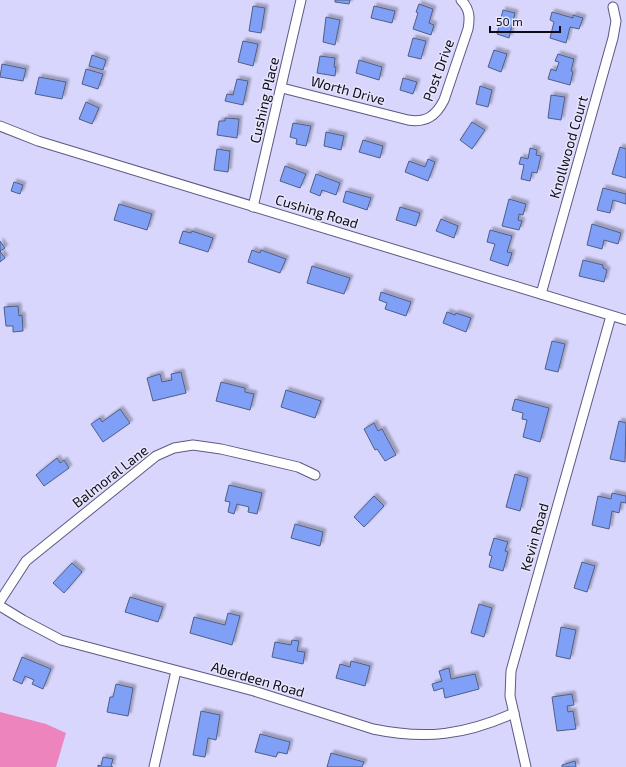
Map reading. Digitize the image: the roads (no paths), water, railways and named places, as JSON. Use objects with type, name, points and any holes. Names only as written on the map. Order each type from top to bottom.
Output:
[{"type":"street","name":"Cushing Place","points":[[253,207],[282,88],[301,0]]},
{"type":"street","name":"Post Drive","points":[[408,120],[420,121],[427,119],[439,110],[444,100],[470,19],[468,11],[461,0]]},
{"type":"street","name":"Knollwood Court","points":[[541,294],[613,38],[616,21],[613,6]]},
{"type":"street","name":"Worth Drive","points":[[282,88],[408,120]]},
{"type":"street","name":"Cushing Road","points":[[0,126],[38,141],[626,320]]},
{"type":"street","name":"Kevin Road","points":[[526,767],[510,696],[511,671],[611,316]]},
{"type":"street","name":"Balmoral Lane","points":[[0,601],[26,561],[156,456],[174,448],[193,445],[221,449],[298,467],[315,475]]},
{"type":"street","name":"Aberdeen Road","points":[[0,606],[61,640],[254,691],[373,729],[414,735],[456,733],[495,722],[514,713]]},
{"type":"street","points":[[154,767],[176,671]]}]
